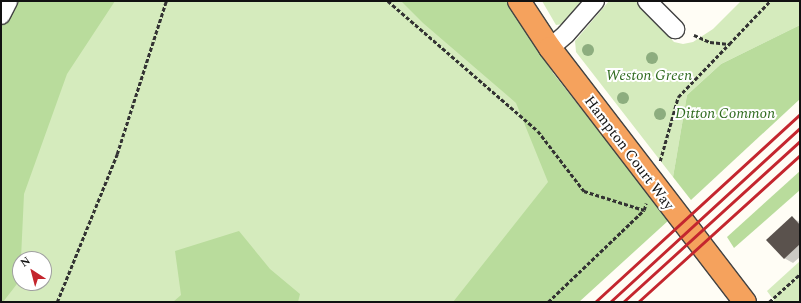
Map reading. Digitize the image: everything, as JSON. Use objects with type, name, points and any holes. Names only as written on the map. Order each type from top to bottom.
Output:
[{"type":"highway","name":"Hampton Court Way","points":[[519,1],[550,48],[745,302]]},
{"type":"street","points":[[1,15],[8,1]]},
{"type":"street","points":[[550,48],[566,34],[595,1]]},
{"type":"street","points":[[647,1],[675,29]]},
{"type":"path","points":[[57,302],[117,154],[166,1]]},
{"type":"path","points":[[388,1],[538,131],[584,191],[644,210]]},
{"type":"path","points":[[694,35],[710,42],[729,44],[770,1]]},
{"type":"path","points":[[769,302],[800,274]]},
{"type":"green space","points":[[1,1],[508,1],[553,73],[570,302],[1,302]]},
{"type":"green space","points":[[1,1],[115,1],[67,74],[24,194],[21,251],[12,251],[12,290],[3,302],[1,302]]},
{"type":"green space","points":[[401,1],[508,1],[553,73],[669,220],[579,302],[453,302],[548,182],[516,103],[423,23]]},
{"type":"green space","points":[[542,1],[584,1],[563,24],[556,25]]},
{"type":"green space","name":"Weston Green","points":[[609,1],[636,1],[674,42],[683,44],[693,42],[713,29],[741,1],[800,1],[800,25],[721,64],[687,95],[673,177],[576,52],[575,41]]},
{"type":"green space","name":"Ditton Common","points":[[800,25],[800,99],[691,200],[673,177],[687,95],[721,64]]},
{"type":"green space","points":[[800,171],[800,190],[734,248],[727,237]]},
{"type":"green space","points":[[239,231],[270,269],[300,294],[298,302],[173,302],[181,295],[175,251]]},
{"type":"green space","points":[[800,261],[800,302],[775,302],[767,291]]},
{"type":"building","points":[[792,216],[800,225],[800,244],[784,259],[766,240]]},
{"type":"railway","points":[[595,302],[800,114]]},
{"type":"railway","points":[[610,302],[800,128]]},
{"type":"railway","points":[[623,302],[800,141]]},
{"type":"railway","points":[[638,302],[800,155]]}]
